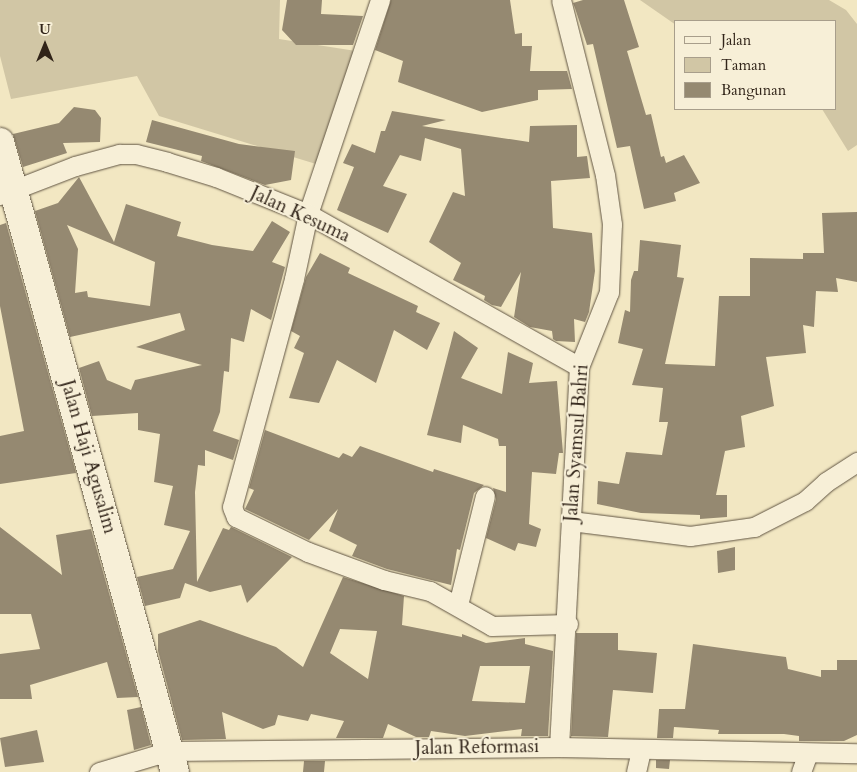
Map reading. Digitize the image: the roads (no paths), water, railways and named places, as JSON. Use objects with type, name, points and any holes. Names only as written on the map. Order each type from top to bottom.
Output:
[{"type":"street","points":[[380,0],[308,214],[294,279],[232,501],[234,512],[308,552],[384,580],[430,591],[458,605],[492,626],[568,624]]},
{"type":"street","name":"Jalan Syamsul Bahri","points":[[559,747],[568,624],[579,367],[608,292],[612,224],[605,175],[561,0]]},
{"type":"street","name":"Jalan Haji Agusalim","points":[[0,142],[7,192],[172,762]]},
{"type":"street","name":"Jalan Kesuma","points":[[7,192],[75,166],[119,154],[136,154],[216,177],[308,214],[579,367]]},
{"type":"street","points":[[571,521],[690,536],[754,527],[805,501],[826,482],[857,462]]},
{"type":"street","points":[[458,605],[485,496]]},
{"type":"street","name":"Jalan Reformasi","points":[[99,772],[172,762],[559,747],[641,751],[857,753]]},
{"type":"street","points":[[636,772],[641,751]]},
{"type":"street","points":[[801,772],[808,753]]}]
